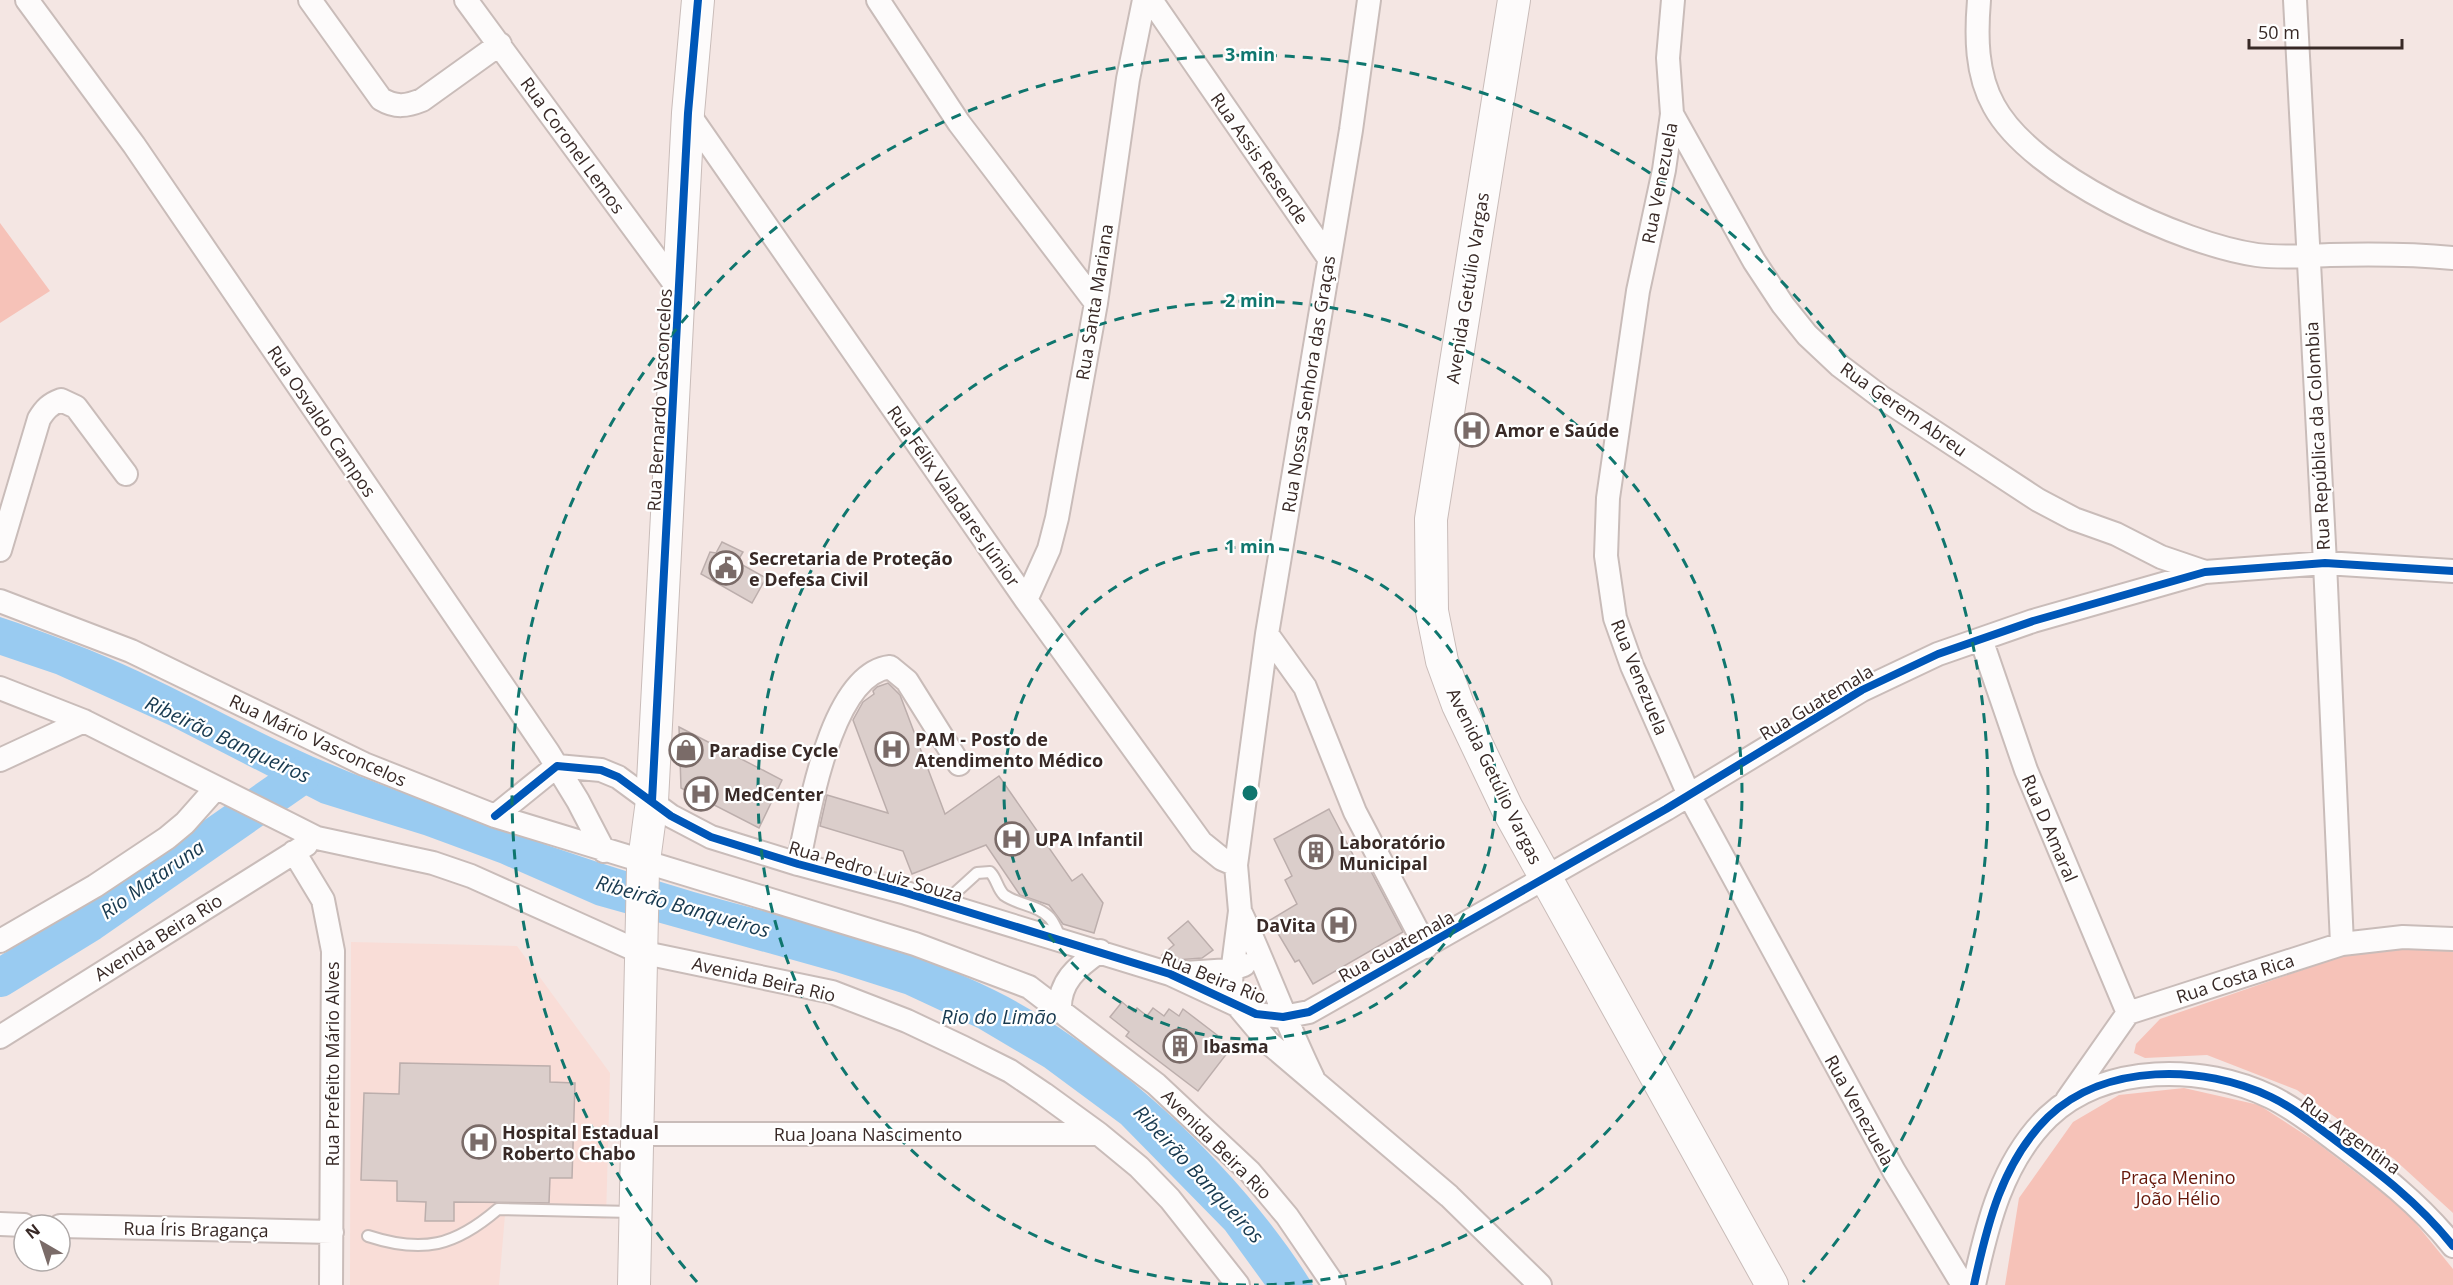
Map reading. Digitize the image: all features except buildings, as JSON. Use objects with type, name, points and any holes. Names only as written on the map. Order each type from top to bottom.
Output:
[{"type":"main road","name":"Rua Bernardo Vasconcelos","points":[[634,1285],[643,864],[652,801],[688,113],[698,0]]},
{"type":"main road","name":"Avenida Getúlio Vargas","points":[[1514,0],[1437,470],[1431,519],[1432,611],[1443,665],[1458,705],[1544,878],[1772,1285]]},
{"type":"street","name":"Rua Osvaldo Campos","points":[[27,0],[140,155],[556,766],[578,801],[603,851]]},
{"type":"street","points":[[310,0],[381,99],[390,105],[409,105],[422,100],[500,44]]},
{"type":"street","name":"Rua Coronel Lemos","points":[[466,0],[680,291]]},
{"type":"street","points":[[878,0],[959,123],[1096,303]]},
{"type":"street","name":"Rua Santa Mariana","points":[[1026,600],[1049,549],[1057,518],[1096,303],[1128,80],[1144,0]]},
{"type":"street","name":"Rua Assis Resende","points":[[1150,0],[1328,256]]},
{"type":"street","name":"Rua Nossa Senhora das Graças","points":[[1230,970],[1240,911],[1236,865],[1267,634],[1328,256],[1351,130],[1369,0]]},
{"type":"street","name":"Rua Venezuela","points":[[1673,0],[1668,58],[1672,114],[1638,291],[1608,498],[1606,556],[1609,586],[1618,628],[1632,666],[1689,795],[1894,1171],[1963,1285]]},
{"type":"street","points":[[1979,0],[1976,35],[1984,82],[1994,107],[2014,135],[2061,171],[2114,204],[2179,235],[2257,255],[2408,253],[2453,258]]},
{"type":"street","name":"Rua República da Colombia","points":[[2295,0],[2325,563],[2342,944]]},
{"type":"street","name":"Rua Félix Valadares Júnior","points":[[688,113],[1026,600],[1202,842],[1222,859],[1236,865]]},
{"type":"street","name":"Rua Gerem Abreu","points":[[1672,114],[1754,261],[1783,305],[1807,335],[1840,366],[1881,397],[2038,500],[2074,519],[2116,534],[2161,557],[2205,572]]},
{"type":"street","points":[[0,550],[39,420],[45,409],[53,403],[61,400],[76,407],[126,474]]},
{"type":"street","name":"Rua Guatemala","points":[[1283,1017],[1309,1012],[1689,795],[1862,690],[1938,654],[2091,603],[2205,572],[2325,563],[2453,571]]},
{"type":"street","name":"Rua Mário Vasconcelos","points":[[0,601],[122,647],[363,764],[495,816],[643,864]]},
{"type":"street","points":[[1267,634],[1305,687],[1355,812],[1426,947]]},
{"type":"street","name":"Rua D Amaral","points":[[1981,639],[2026,770],[2128,1013]]},
{"type":"street","points":[[798,864],[826,752],[850,694],[867,676],[879,668],[890,667],[900,673],[959,764]]},
{"type":"street","name":"Avenida Beira Rio","points":[[0,688],[84,721],[317,838],[395,854],[471,876],[640,941],[832,992],[907,1021],[1010,1071],[1099,1134],[1139,1167],[1170,1199],[1238,1285]]},
{"type":"street","points":[[0,760],[84,721]]},
{"type":"street","name":"Rua Pedro Luiz Souza","points":[[556,766],[602,770],[618,777],[711,837],[1100,951]]},
{"type":"street","points":[[495,816],[556,766]]},
{"type":"street","points":[[0,941],[95,886],[167,838],[222,791]]},
{"type":"street","name":"Avenida Beira Rio","points":[[0,1037],[317,838]]},
{"type":"street","name":"Rua Prefeito Mário Alves","points":[[294,852],[323,900],[330,922],[333,951],[332,1285]]},
{"type":"street","name":"Avenida Beira Rio","points":[[643,864],[915,944],[1029,987],[1060,1012],[1098,1037],[1156,1084],[1250,1172],[1287,1216],[1334,1285]]},
{"type":"street","name":"Rua Nossa Senhora das Graças","points":[[1240,911],[1269,978]]},
{"type":"street","name":"Rua Costa Rica","points":[[2128,1013],[2342,944],[2403,937],[2453,939]]},
{"type":"street","points":[[1029,987],[1050,987],[1064,978],[1071,960],[1063,942]]},
{"type":"street","points":[[1060,1012],[1059,998],[1067,980],[1079,966],[1100,951]]},
{"type":"street","name":"Rua Beira Rio","points":[[1100,951],[1170,974],[1256,1014],[1283,1017]]},
{"type":"street","name":"Rua Beira Rio","points":[[1170,974],[1230,970],[1248,965],[1269,978],[1283,1017],[1313,1079]]},
{"type":"street","name":"Rua Beira Rio","points":[[1230,970],[1238,1005],[1269,1043],[1449,1196],[1540,1285]]},
{"type":"street","name":"Rua Beira Rio","points":[[1238,1005],[1252,1001],[1269,978]]},
{"type":"street","points":[[2064,1103],[2128,1013]]},
{"type":"street","name":"Rua Argentina","points":[[1974,1285],[1993,1206],[2010,1168],[2047,1118],[2064,1103],[2101,1084],[2122,1077],[2179,1076],[2240,1085],[2271,1097],[2300,1114],[2394,1184],[2430,1217],[2453,1246]]},
{"type":"street","name":"Rua Joana Nascimento","points":[[637,1134],[1099,1134]]},
{"type":"street","name":"Rua Íris Bragança","points":[[72,1226],[332,1232]]},
{"type":"lane","points":[[930,901],[941,904],[951,899],[977,873],[990,872],[997,878],[999,888],[1005,895],[1041,910],[1051,919],[1063,942]]},
{"type":"lane","points":[[368,1236],[397,1246],[445,1244],[476,1228],[498,1209],[636,1212]]},
{"type":"shaded area","name":"Hospital Estadual Roberto Chabo","points":[[351,942],[517,946],[610,1073],[606,1219],[505,1215],[499,1285],[350,1285]]},
{"type":"green space","points":[[0,223],[50,291],[0,323]]},
{"type":"green space","points":[[2431,946],[2453,951],[2453,1213],[2394,1159],[2297,1090],[2207,1055],[2145,1058],[2134,1053],[2136,1044],[2160,1019],[2354,952]]},
{"type":"green space","name":"Praça Menino João Hélio","points":[[2184,1088],[2259,1105],[2316,1142],[2405,1210],[2453,1269],[2453,1285],[2005,1285],[2019,1198],[2073,1122],[2119,1095]]},
{"type":"water","name":"Rio do Limão","points":[[0,617],[106,657],[296,749],[422,800],[625,871],[895,950],[934,964],[1008,997],[1095,1053],[1137,1086],[1178,1123],[1217,1161],[1253,1202],[1285,1243],[1313,1285],[1265,1285],[1225,1230],[1121,1124],[1044,1067],[978,1028],[905,994],[836,972],[596,905],[500,863],[424,835],[321,803],[169,725],[56,674],[0,655]]},
{"type":"waterway","name":"Rio Mataruna","points":[[0,978],[91,922],[301,776]]},
{"type":"cycle path","points":[[652,801],[688,113],[698,0]]},
{"type":"cycle path","points":[[495,816],[557,766],[601,770],[618,777],[671,816],[711,837],[798,864],[906,893],[1170,974],[1256,1014],[1283,1017],[1309,1012],[1666,809],[1862,690],[1938,654],[2033,621],[2205,572],[2325,563],[2453,571]]},
{"type":"cycle path","points":[[1974,1285],[1991,1217],[1999,1195],[2008,1174],[2032,1135],[2048,1117],[2071,1099],[2097,1086],[2126,1078],[2155,1074],[2215,1079],[2244,1086],[2280,1101],[2383,1177],[2412,1202],[2453,1246]]},
{"type":"place","name":"Amor e Saúde","points":[[1472,430]]},
{"type":"place","name":"Secretaria de Proteção e Defesa Civil","points":[[726,568]]},
{"type":"place","name":"PAM - Posto de Atendimento Médico","points":[[892,749]]},
{"type":"place","name":"Paradise Cycle","points":[[686,750]]},
{"type":"place","name":"MedCenter","points":[[701,794]]},
{"type":"place","name":"UPA Infantil","points":[[1012,839]]},
{"type":"place","name":"Laboratório Municipal","points":[[1316,852]]},
{"type":"place","name":"DaVita","points":[[1339,925]]},
{"type":"place","name":"Ibasma","points":[[1180,1046]]},
{"type":"place","name":"Hospital Estadual Roberto Chabo","points":[[479,1142]]},
{"type":"water label","name":"Ribeirão Banqueiros","points":[[228,739]]},
{"type":"water label","name":"Ribeirão Banqueiros","points":[[683,906]]},
{"type":"water label","name":"Ribeirão Banqueiros","points":[[1199,1174]]}]
